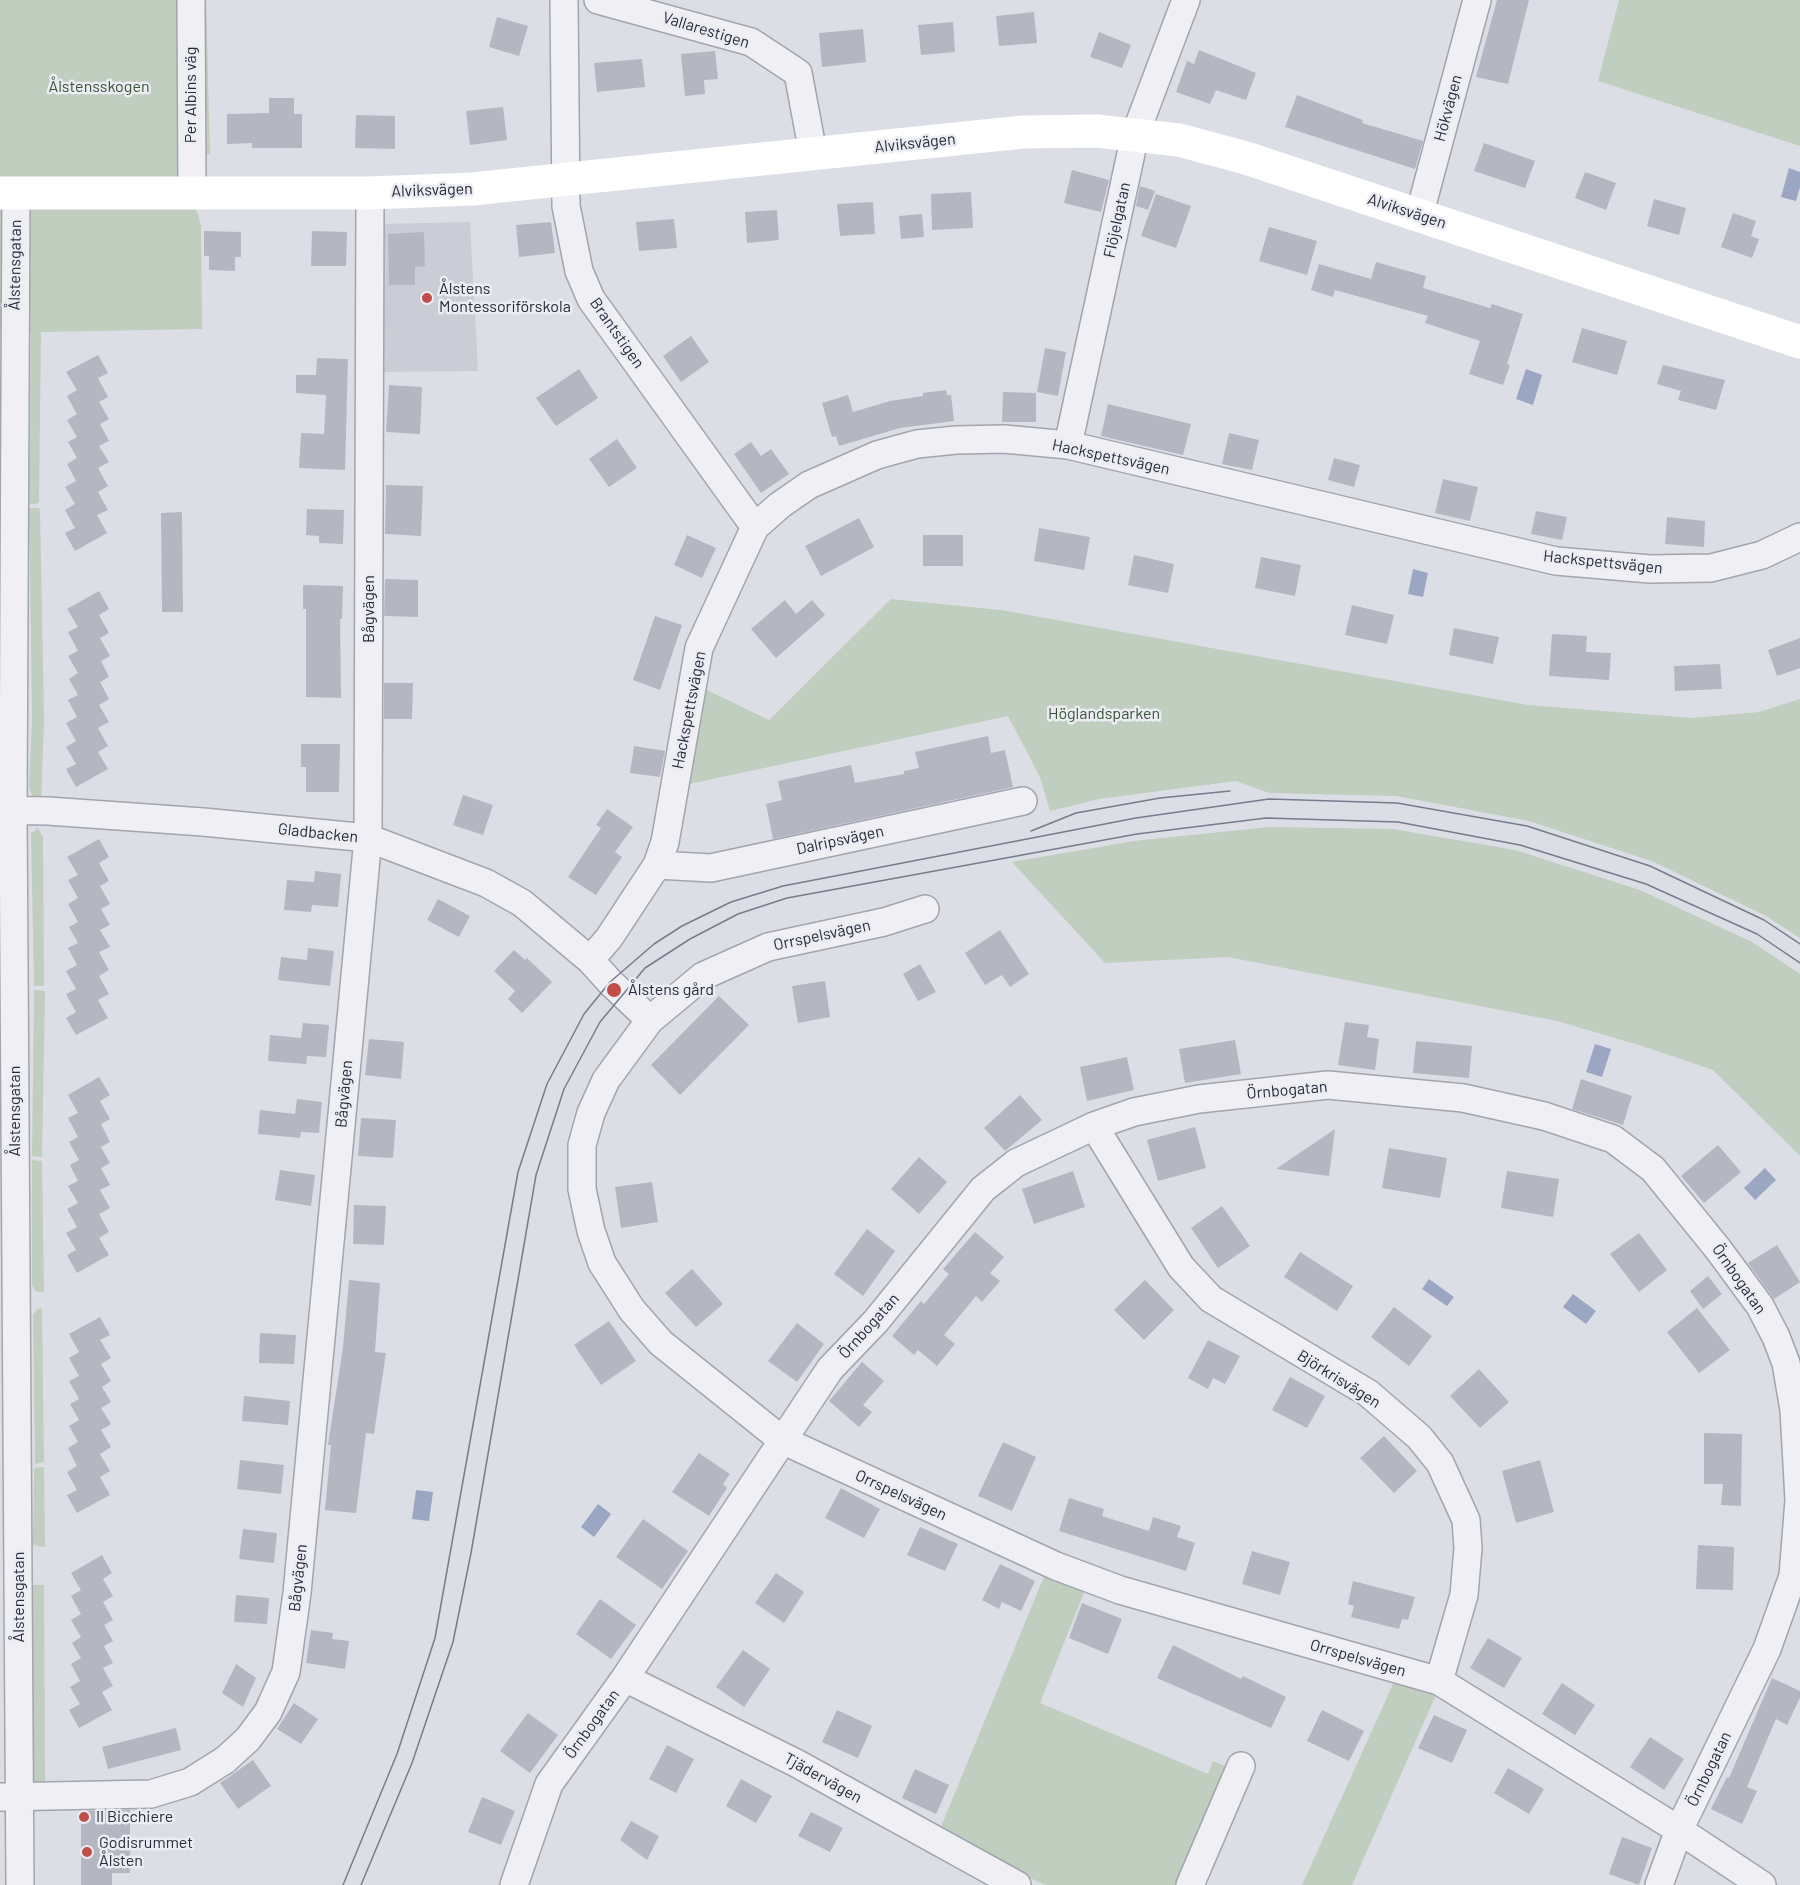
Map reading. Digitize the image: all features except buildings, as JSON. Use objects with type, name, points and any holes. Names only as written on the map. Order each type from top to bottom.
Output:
[{"type":"street","name":"Per Albins väg","points":[[191,0],[192,191]]},
{"type":"street","name":"Brantstigen","points":[[564,0],[564,180],[566,206],[579,271],[591,299],[755,527]]},
{"type":"street","name":"Vallarestigen","points":[[598,0],[751,42],[798,73],[813,153]]},
{"type":"street","name":"Flöjelgatan","points":[[1068,445],[1135,135],[1186,0]]},
{"type":"street","name":"Hökvägen","points":[[1419,216],[1477,0]]},
{"type":"street","name":"Alviksvägen","points":[[8,193],[192,191],[370,193],[472,189],[1023,132],[1096,131],[1179,140],[1246,158],[1800,342]]},
{"type":"street","name":"Ålstensgatan","points":[[8,193],[6,810],[10,1797],[20,1885]]},
{"type":"street","name":"Bågvägen","points":[[10,1797],[151,1794],[175,1789],[202,1777],[248,1739],[268,1712],[286,1672],[298,1581],[368,838],[370,193]]},
{"type":"street","name":"Hackspettsvägen","points":[[590,960],[609,938],[657,865],[665,842],[699,648],[755,527],[780,505],[809,485],[877,455],[917,444],[1004,439],[1068,445],[1556,561],[1650,569],[1710,568],[1762,555],[1800,537]]},
{"type":"street","name":"Dalripsvägen","points":[[657,865],[711,868],[1023,801]]},
{"type":"street","name":"Gladbacken","points":[[6,810],[203,822],[368,838],[486,883],[522,903],[590,960],[650,1020]]},
{"type":"street","name":"Orrspelsvägen","points":[[925,909],[884,922],[768,947],[703,976],[650,1020],[606,1080],[591,1113],[582,1145],[582,1189],[591,1231],[602,1263],[621,1294],[661,1343],[782,1440],[1056,1566],[1120,1590],[1439,1681],[1679,1830],[1762,1885]]},
{"type":"street","name":"Örnbogatan","points":[[514,1885],[549,1784],[625,1678],[830,1369],[876,1321],[983,1189],[1016,1163],[1094,1126],[1134,1112],[1199,1099],[1328,1085],[1463,1098],[1544,1116],[1613,1138],[1653,1169],[1718,1249],[1760,1306],[1776,1337],[1786,1363],[1794,1407],[1799,1500],[1793,1576],[1767,1650],[1679,1830],[1659,1885]]},
{"type":"street","name":"Björkrisvägen","points":[[1094,1126],[1181,1267],[1211,1299],[1368,1393],[1419,1437],[1440,1463],[1466,1520],[1468,1548],[1464,1595],[1439,1681]]},
{"type":"street","name":"Tjädervägen","points":[[625,1678],[796,1763],[1017,1885]]},
{"type":"street","points":[[1190,1885],[1241,1766]]},
{"type":"shaded area","name":"Ålstens Montessoriförskola","points":[[470,222],[478,371],[380,372],[379,224]]},
{"type":"green space","name":"Ålstensskogen","points":[[0,0],[206,0],[210,154],[178,153],[201,225],[202,329],[41,332],[39,502],[36,504],[30,504],[29,500],[31,333],[0,333]]},
{"type":"green space","points":[[1619,0],[1800,0],[1800,146],[1598,81]]},
{"type":"green space","points":[[29,508],[39,508],[40,511],[44,719],[41,804],[34,801],[29,787],[32,718]]},
{"type":"green space","name":"Höglandsparken","points":[[891,599],[1001,610],[1528,705],[1692,718],[1759,712],[1800,699],[1800,938],[1766,916],[1654,862],[1529,821],[1396,796],[1269,793],[1236,781],[1099,799],[1050,811],[1040,777],[1008,716],[689,784],[705,689],[769,720]]},
{"type":"green space","points":[[1269,827],[1393,829],[1515,850],[1640,890],[1752,942],[1800,974],[1800,1156],[1713,1070],[1557,1021],[1228,957],[1105,963],[1012,862],[1134,841]]},
{"type":"green space","points":[[38,828],[43,837],[44,986],[34,986],[31,833]]},
{"type":"green space","points":[[34,990],[45,991],[42,1157],[32,1156]]},
{"type":"green space","points":[[32,1160],[42,1161],[44,1291],[41,1292],[35,1291],[32,1285]]},
{"type":"green space","points":[[42,1308],[44,1462],[35,1464],[33,1315],[37,1309]]},
{"type":"green space","points":[[44,1467],[45,1546],[43,1547],[33,1545],[34,1468]]},
{"type":"green space","points":[[1045,1574],[1085,1590],[1040,1703],[1208,1774],[1213,1761],[1242,1773],[1191,1885],[1045,1885],[938,1834]]},
{"type":"green space","points":[[33,1585],[44,1585],[45,1788],[36,1785],[33,1778]]},
{"type":"green space","points":[[1394,1682],[1436,1695],[1352,1885],[1302,1885]]},
{"type":"water","points":[[1789,168],[1800,172],[1800,187],[1796,201],[1781,197]]},
{"type":"water","points":[[1526,369],[1542,375],[1533,405],[1516,399]]},
{"type":"water","points":[[1413,569],[1428,573],[1423,597],[1408,594]]},
{"type":"water","points":[[1595,1044],[1611,1049],[1602,1077],[1586,1072]]},
{"type":"water","points":[[1765,1168],[1776,1180],[1755,1200],[1744,1188]]},
{"type":"water","points":[[1429,1279],[1454,1297],[1447,1306],[1422,1289]]},
{"type":"water","points":[[1573,1294],[1596,1311],[1586,1324],[1563,1307]]},
{"type":"water","points":[[416,1490],[433,1492],[429,1521],[412,1519]]},
{"type":"water","points":[[598,1504],[611,1514],[594,1537],[581,1527]]},
{"type":"tram line","points":[[1031,831],[1076,813],[1160,798],[1230,791]]},
{"type":"tram line","points":[[343,1885],[397,1754],[435,1638],[518,1172],[547,1084],[584,1014],[610,982],[654,944],[682,926],[731,902],[783,886],[1136,818],[1269,799],[1397,803],[1527,826],[1650,866],[1764,920],[1800,944]]},
{"type":"tram line","points":[[361,1885],[412,1763],[453,1642],[471,1553],[536,1175],[564,1089],[600,1022],[645,968],[690,939],[738,914],[787,898],[1137,834],[1266,818],[1398,822],[1520,845],[1646,884],[1757,934],[1800,963]]},
{"type":"place","name":"Ålstens Montessoriförskola","points":[[427,298]]},
{"type":"place","name":"Ålstens gård","points":[[614,990]]},
{"type":"place","name":"Il Bicchiere","points":[[84,1817]]},
{"type":"place","name":"Godisrummet Ålsten","points":[[87,1852]]}]
